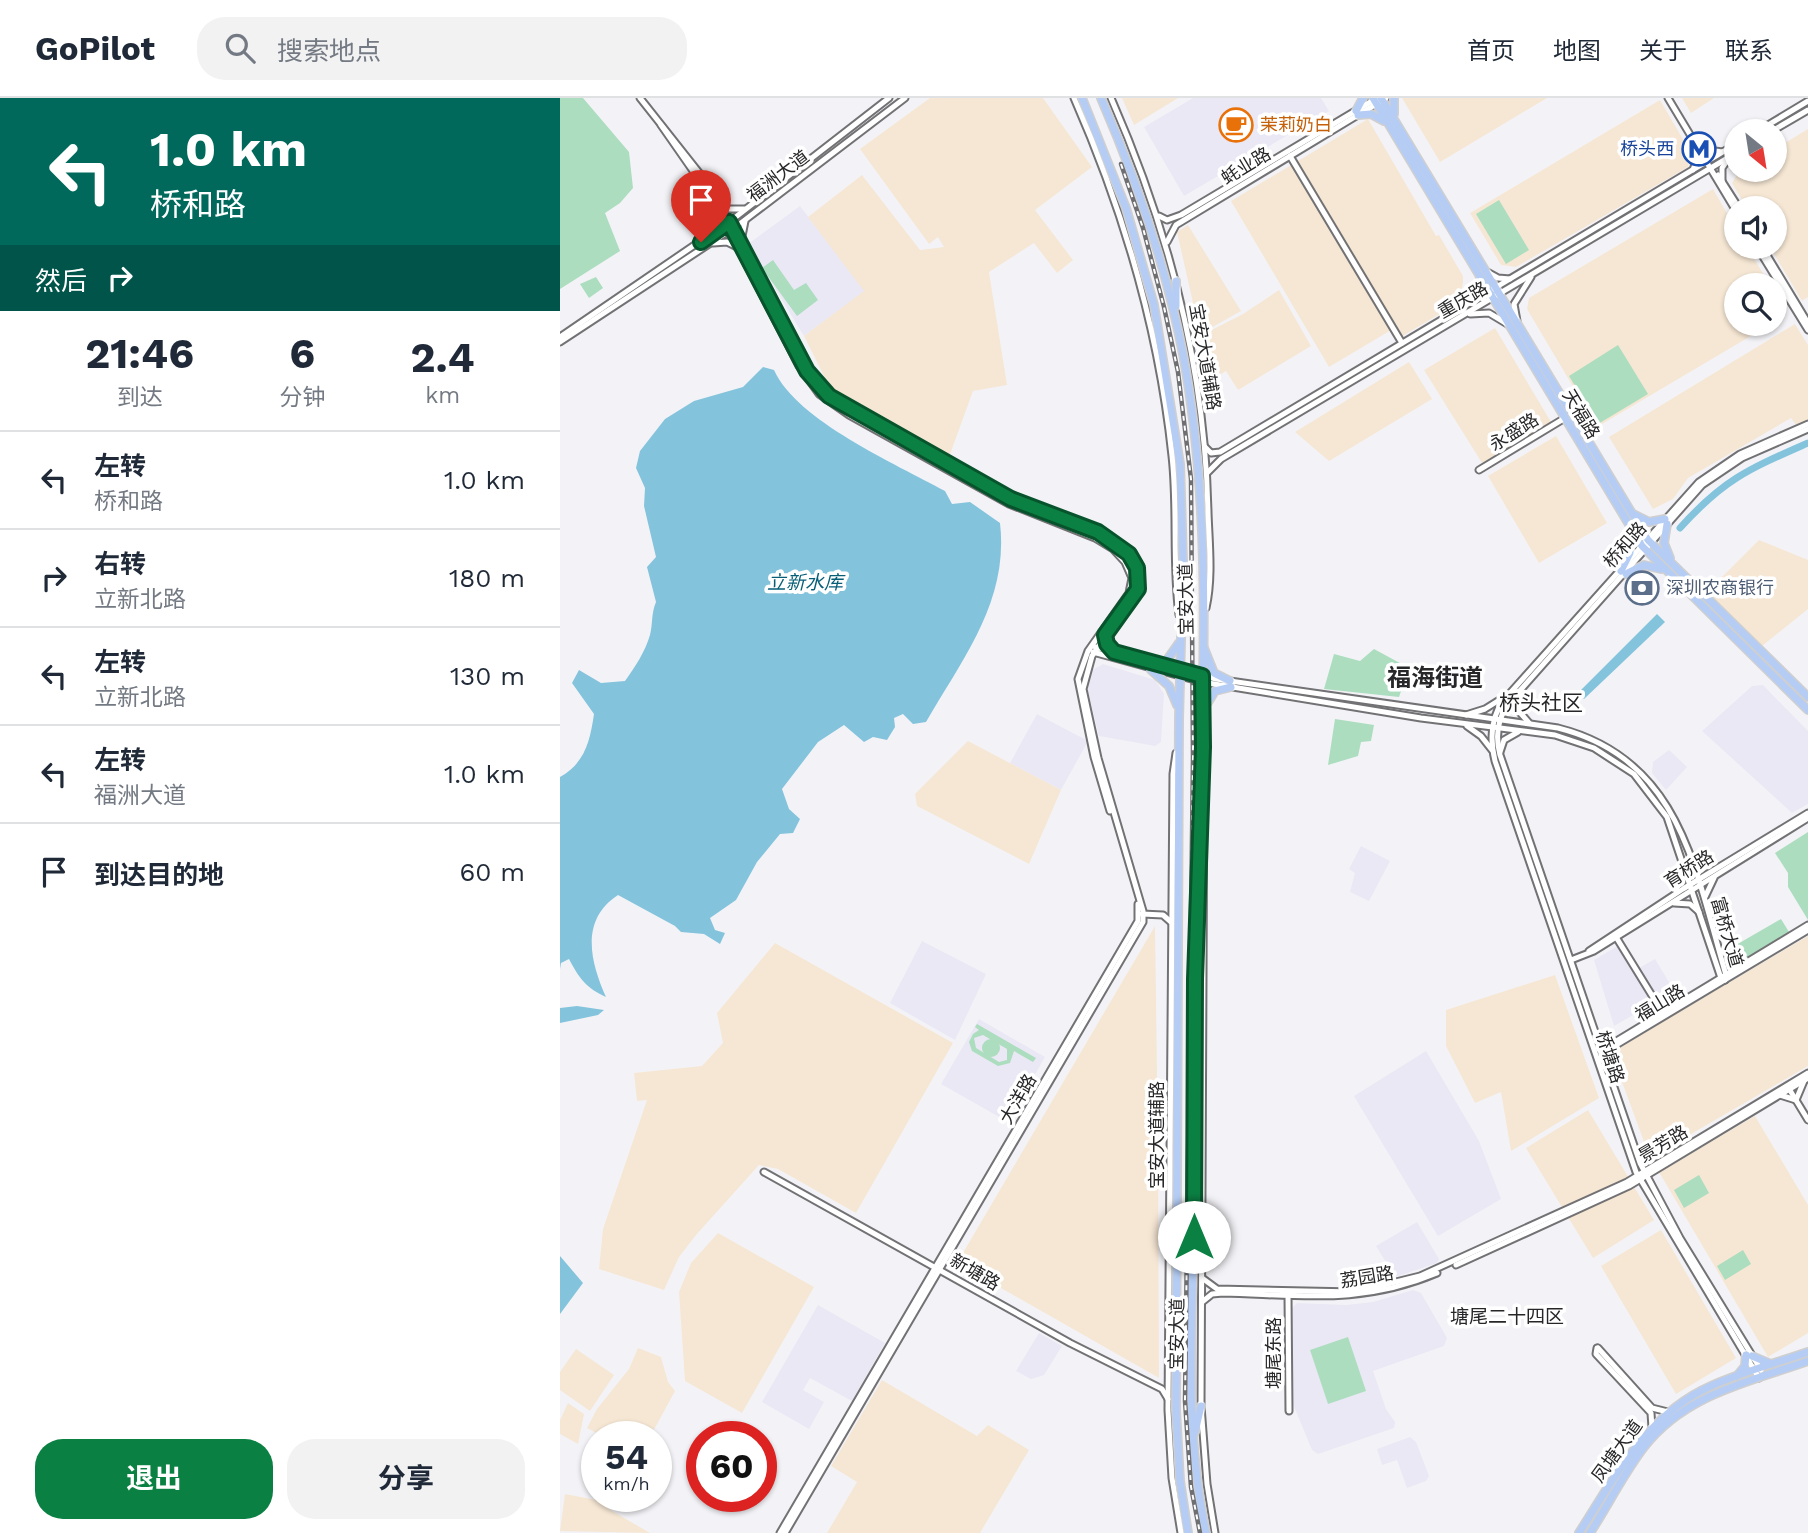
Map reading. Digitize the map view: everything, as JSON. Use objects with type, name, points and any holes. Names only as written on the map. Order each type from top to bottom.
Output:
[{"type":"main road","points":[[640,98],[717,203],[807,371],[829,396],[1011,499],[1098,532],[1128,552],[1137,568],[1138,589],[1093,649],[1083,684],[1098,758],[1141,913]]},
{"type":"main road","name":"福洲大道","points":[[560,339],[707,245],[737,216],[889,98]]},
{"type":"main road","name":"福洲大道","points":[[560,339],[708,237],[747,218],[905,98]]},
{"type":"main road","points":[[1074,98],[1116,201],[1152,333],[1172,453],[1176,589],[1181,630]]},
{"type":"main road","name":"宝安大道","points":[[1083,98],[1126,208],[1162,345],[1180,464],[1176,1410],[1178,1460],[1188,1533]]},
{"type":"main road","name":"宝安大道","points":[[1101,98],[1147,216],[1175,317],[1189,391],[1199,491],[1203,747],[1195,979],[1193,1443],[1206,1533]]},
{"type":"main road","name":"宝安大道辅路","points":[[1111,98],[1157,215],[1176,281],[1192,354],[1207,473],[1208,594],[1202,636]]},
{"type":"main road","points":[[1363,98],[1357,113],[1376,116],[1396,130]]},
{"type":"main road","points":[[1394,98],[1396,130]]},
{"type":"main road","points":[[1670,98],[1729,196]]},
{"type":"main road","name":"蚝业路","points":[[1166,245],[1167,236],[1176,225],[1378,99]]},
{"type":"main road","name":"天福路","points":[[1378,99],[1513,325],[1631,512],[1647,545],[1673,565],[1808,696]]},
{"type":"main road","points":[[1778,119],[1808,101]]},
{"type":"main road","points":[[1787,122],[1808,110]]},
{"type":"main road","name":"蚝业路","points":[[1157,215],[1167,220],[1175,218],[1357,113]]},
{"type":"main road","points":[[1701,149],[1722,152]]},
{"type":"main road","points":[[1701,149],[1694,173],[1721,182]]},
{"type":"main road","name":"重庆路","points":[[1207,473],[1218,461],[1246,441],[1402,343],[1468,304],[1532,276],[1694,173],[1722,152]]},
{"type":"main road","points":[[1290,156],[1402,343]]},
{"type":"main road","name":"重庆路","points":[[1205,447],[1208,452],[1217,453],[1246,441],[1461,317],[1513,278],[1694,173],[1712,168],[1724,161]]},
{"type":"main road","points":[[1721,182],[1724,165]]},
{"type":"main road","points":[[717,203],[735,210],[750,206]]},
{"type":"main road","points":[[708,237],[716,222],[717,203]]},
{"type":"main road","points":[[747,218],[741,232],[740,247],[803,373],[825,400],[1009,505],[1077,530],[1118,552],[1130,571],[1131,588],[1079,672],[1079,691],[1094,757],[1141,913]]},
{"type":"main road","points":[[707,245],[727,242],[740,247]]},
{"type":"main road","points":[[1767,259],[1808,330]]},
{"type":"main road","points":[[1768,259],[1808,323]]},
{"type":"main road","points":[[1468,304],[1479,292],[1482,272],[1498,278],[1513,278]]},
{"type":"main road","points":[[1461,317],[1489,313],[1513,325],[1514,304],[1532,276]]},
{"type":"main road","points":[[1175,317],[1176,281]]},
{"type":"main road","name":"天福路","points":[[1513,325],[1564,418],[1628,523],[1665,571],[1808,710]]},
{"type":"main road","name":"永盛路","points":[[1479,470],[1564,418]]},
{"type":"main road","name":"桥和路","points":[[1496,721],[1692,489],[1718,467],[1751,449],[1808,427]]},
{"type":"main road","points":[[1631,512],[1649,522],[1666,522],[1664,544],[1673,565]]},
{"type":"main road","points":[[1624,572],[1631,546],[1628,523]]},
{"type":"main road","points":[[1624,572],[1644,565],[1665,571]]},
{"type":"main road","name":"桥和路","points":[[1496,721],[1498,708],[1509,693],[1624,572]]},
{"type":"main road","points":[[1105,635],[1107,644],[1114,652]]},
{"type":"main road","points":[[1202,636],[1214,673],[1231,684],[1496,721]]},
{"type":"main road","points":[[1153,667],[1171,657],[1181,639]]},
{"type":"main road","points":[[1093,649],[1114,652],[1153,667],[1169,686],[1179,719]]},
{"type":"main road","points":[[1093,649],[1108,657],[1180,675],[1495,728]]},
{"type":"main road","points":[[1088,665],[1108,657]]},
{"type":"main road","points":[[1202,713],[1212,694],[1231,684]]},
{"type":"main road","points":[[1520,691],[1517,709],[1532,724]]},
{"type":"main road","points":[[1464,715],[1485,709],[1509,693]]},
{"type":"main road","points":[[1443,721],[1444,713]]},
{"type":"main road","name":"富桥大道","points":[[1496,721],[1547,726],[1598,742],[1638,769],[1669,805],[1684,838],[1702,918],[1724,977]]},
{"type":"main road","name":"桥塘路","points":[[1496,721],[1497,754],[1638,1178],[1749,1355]]},
{"type":"main road","points":[[1464,724],[1481,736],[1497,754],[1504,740],[1520,732]]},
{"type":"main road","points":[[1546,734],[1547,726]]},
{"type":"main road","name":"富桥大道","points":[[1495,728],[1546,734],[1594,748],[1634,775],[1662,809],[1677,840],[1704,904],[1724,977]]},
{"type":"main road","name":"宝安大道辅路","points":[[1179,737],[1173,774],[1169,1400],[1172,1478],[1181,1533]]},
{"type":"main road","points":[[1203,747],[1206,804],[1201,1406],[1208,1492],[1215,1533]]},
{"type":"main road","name":"桥塘路","points":[[1497,754],[1645,1174],[1759,1373]]},
{"type":"main road","name":"育桥路","points":[[1587,953],[1673,895],[1717,874],[1808,816]]},
{"type":"main road","name":"育桥路","points":[[1571,960],[1616,937],[1695,884],[1808,816]]},
{"type":"main road","points":[[1677,840],[1684,838]]},
{"type":"main road","points":[[1673,895],[1683,877],[1684,861]]},
{"type":"main road","points":[[1704,904],[1706,889],[1717,874]]},
{"type":"main road","points":[[1667,905],[1685,902],[1694,907],[1702,918]]},
{"type":"main road","points":[[1141,913],[1164,911],[1172,905]]},
{"type":"main road","points":[[1141,913],[1165,915],[1172,925]]},
{"type":"main road","name":"大洋路","points":[[783,1533],[1141,913]]},
{"type":"main road","name":"福山路","points":[[1595,1055],[1808,928]]},
{"type":"main road","points":[[1616,937],[1664,1015]]},
{"type":"main road","points":[[1796,1100],[1807,1077]]},
{"type":"main road","name":"景芳路","points":[[1645,1174],[1807,1077]]},
{"type":"main road","points":[[1789,1087],[1808,1120]]},
{"type":"main road","name":"景芳路","points":[[1527,1230],[1638,1178],[1780,1095],[1789,1087]]},
{"type":"main road","points":[[1780,1095],[1796,1100]]},
{"type":"main road","name":"新塘路","points":[[764,1172],[1070,1343],[1163,1390],[1169,1400]]},
{"type":"main road","name":"荔园路","points":[[1202,1278],[1217,1289],[1368,1291],[1420,1276],[1527,1230]]},
{"type":"main road","name":"荔园路","points":[[1202,1302],[1217,1293],[1344,1297],[1385,1291],[1433,1275],[1527,1230]]},
{"type":"main road","name":"塘尾东路","points":[[1288,1295],[1289,1411]]},
{"type":"main road","points":[[1651,1428],[1651,1413],[1596,1354],[1597,1348],[1651,1408],[1668,1412]]},
{"type":"main road","name":"凤塘大道","points":[[1579,1533],[1593,1520],[1638,1455],[1662,1428],[1699,1400],[1775,1364],[1808,1352]]},
{"type":"main road","points":[[1735,1377],[1745,1366],[1749,1355],[1775,1364]]},
{"type":"main road","name":"凤塘大道","points":[[1590,1533],[1593,1520],[1651,1428],[1668,1412],[1703,1390],[1735,1377],[1808,1361]]},
{"type":"main road","points":[[1193,1443],[1201,1406]]},
{"type":"shaded area","points":[[930,98],[1043,98],[1092,167],[1035,210],[1073,260],[1057,273],[1034,243],[989,272],[1007,385],[973,391],[949,457],[838,395],[824,376],[804,336],[864,291],[808,217],[862,175],[920,250],[944,247],[938,237],[929,244],[860,149]]},
{"type":"shaded area","points":[[1122,98],[1178,98],[1134,125]]},
{"type":"shaded area","points":[[1193,98],[1321,98],[1329,111],[1184,196],[1144,127]]},
{"type":"shaded area","points":[[1402,98],[1547,98],[1440,162]]},
{"type":"shaded area","points":[[1682,98],[1714,98],[1691,113]]},
{"type":"shaded area","points":[[1660,100],[1691,153],[1688,167],[1516,267],[1501,265],[1470,213]]},
{"type":"shaded area","points":[[1368,119],[1436,236],[1439,235],[1463,276],[1460,302],[1399,338],[1393,329],[1329,367],[1231,201]]},
{"type":"shaded area","points":[[1808,129],[1808,297],[1802,301],[1777,259],[1787,259],[1787,196],[1740,196],[1732,183],[1787,182],[1787,142]]},
{"type":"shaded area","points":[[1713,189],[1724,208],[1724,259],[1754,259],[1763,273],[1724,273],[1724,336],[1751,336],[1597,427],[1527,309],[1529,298]]},
{"type":"shaded area","points":[[800,206],[865,291],[804,336],[748,244]]},
{"type":"shaded area","points":[[1188,225],[1241,311],[1200,334],[1177,232]]},
{"type":"shaded area","points":[[1279,290],[1311,346],[1238,390],[1226,371],[1210,381],[1194,339],[1243,314]]},
{"type":"shaded area","points":[[1795,324],[1808,345],[1808,420],[1796,425],[1791,418],[1688,478],[1673,499],[1653,509],[1609,437],[1775,336],[1787,336],[1787,329]]},
{"type":"shaded area","points":[[1495,328],[1551,422],[1482,463],[1424,370]]},
{"type":"shaded area","points":[[1409,362],[1432,399],[1329,461],[1295,432]]},
{"type":"shaded area","points":[[1556,436],[1607,523],[1539,563],[1488,476]]},
{"type":"shaded area","points":[[1759,540],[1808,560],[1808,609],[1762,646],[1707,592]]},
{"type":"shaded area","points":[[1103,664],[1155,680],[1164,694],[1161,742],[1155,746],[1099,736],[1087,688],[1089,672]]},
{"type":"shaded area","points":[[1763,685],[1808,731],[1808,804],[1792,813],[1702,731],[1752,686]]},
{"type":"shaded area","points":[[1037,714],[1088,741],[1061,790],[1010,763]]},
{"type":"shaded area","points":[[968,741],[1061,790],[1029,864],[917,806],[915,794]]},
{"type":"shaded area","points":[[1669,750],[1687,767],[1666,790],[1652,773],[1653,762]]},
{"type":"shaded area","points":[[1361,846],[1390,861],[1369,901],[1350,892],[1355,873],[1349,869]]},
{"type":"shaded area","points":[[1155,926],[1158,1144],[1159,1378],[957,1263]]},
{"type":"shaded area","points":[[1808,936],[1808,1066],[1650,1158],[1611,1052]]},
{"type":"shaded area","points":[[922,941],[986,974],[955,1040],[890,1003]]},
{"type":"shaded area","points":[[775,943],[953,1043],[856,1213],[778,1169],[759,1165],[679,1257],[664,1290],[599,1269],[603,1229],[647,1100],[637,1101],[634,1073],[702,1066],[723,1043],[717,1013]]},
{"type":"shaded area","points":[[1618,946],[1654,1003],[1614,1026],[1594,960]]},
{"type":"shaded area","points":[[1655,959],[1679,999],[1663,1008],[1639,968]]},
{"type":"shaded area","points":[[1555,975],[1599,1098],[1511,1151],[1501,1092],[1475,1103],[1446,1046],[1446,1010]]},
{"type":"shaded area","points":[[979,1019],[1045,1057],[1008,1122],[941,1084]]},
{"type":"shaded area","points":[[1426,1051],[1479,1141],[1501,1199],[1438,1236],[1354,1096]]},
{"type":"shaded area","points":[[1588,1110],[1654,1220],[1593,1258],[1526,1148]]},
{"type":"shaded area","points":[[1755,1116],[1808,1205],[1808,1333],[1768,1357],[1659,1172]]},
{"type":"shaded area","points":[[1417,1222],[1439,1259],[1437,1263],[1395,1277],[1376,1246]]},
{"type":"shaded area","points":[[1661,1230],[1736,1358],[1676,1394],[1601,1266]]},
{"type":"shaded area","points":[[718,1233],[814,1287],[742,1413],[685,1381],[679,1292],[691,1263]]},
{"type":"shaded area","points":[[1413,1290],[1421,1293],[1447,1338],[1444,1346],[1373,1371],[1386,1409],[1395,1422],[1394,1428],[1318,1454],[1312,1450],[1293,1404],[1292,1308],[1297,1303],[1346,1305],[1373,1302]]},
{"type":"shaded area","points":[[818,1305],[885,1343],[852,1401],[810,1378],[803,1390],[824,1402],[809,1429],[762,1402]]},
{"type":"shaded area","points":[[1039,1333],[1062,1346],[1044,1375],[1031,1379],[1016,1371]]},
{"type":"shaded area","points":[[638,1348],[661,1357],[668,1382],[675,1391],[659,1421],[591,1421],[597,1409],[629,1369]]},
{"type":"shaded area","points":[[576,1349],[614,1375],[590,1411],[560,1390],[560,1372]]},
{"type":"shaded area","points":[[882,1380],[977,1436],[988,1425],[1029,1450],[980,1533],[827,1533],[857,1482],[831,1466]]},
{"type":"shaded area","points":[[568,1403],[584,1414],[578,1444],[560,1434],[560,1420]]},
{"type":"shaded area","points":[[1410,1437],[1416,1442],[1429,1476],[1426,1481],[1407,1488],[1397,1460],[1382,1465],[1377,1449]]},
{"type":"shaded area","points":[[565,1494],[581,1497],[581,1512],[614,1512],[650,1533],[560,1531]]},
{"type":"green space","points":[[560,98],[583,98],[629,152],[633,188],[620,203],[605,213],[620,251],[560,289]]},
{"type":"green space","points":[[1499,200],[1529,250],[1506,264],[1476,214]]},
{"type":"green space","points":[[773,260],[794,290],[806,283],[818,300],[797,316],[762,268]]},
{"type":"green space","points":[[596,277],[603,288],[589,298],[580,284]]},
{"type":"green space","points":[[1618,345],[1648,394],[1598,424],[1569,376]]},
{"type":"green space","points":[[1374,649],[1409,668],[1399,697],[1324,689],[1334,654],[1360,661]]},
{"type":"green space","points":[[1335,719],[1374,725],[1371,741],[1361,742],[1358,756],[1328,765]]},
{"type":"green space","points":[[1808,832],[1808,920],[1788,887],[1788,873],[1775,853]]},
{"type":"green space","points":[[1781,919],[1789,932],[1739,962],[1732,959],[1729,949]]},
{"type":"green space","points":[[977,1024],[1036,1058],[1033,1062],[1014,1051],[1010,1063],[998,1066],[972,1051],[969,1042],[979,1030],[975,1027]],"holes":[[[983,1035],[1007,1049],[1007,1060],[999,1062],[976,1048],[974,1038]]]},
{"type":"green space","points":[[991,1039],[997,1042],[1000,1048],[997,1054],[991,1057],[985,1054],[982,1048],[985,1042]]},
{"type":"green space","points":[[1699,1175],[1709,1193],[1684,1208],[1674,1190]]},
{"type":"green space","points":[[1743,1250],[1751,1264],[1725,1280],[1717,1266]]},
{"type":"green space","points":[[1348,1337],[1366,1391],[1328,1404],[1310,1350]]},
{"type":"water","name":"立新水库","points":[[763,367],[774,370],[786,389],[825,424],[945,491],[952,504],[970,502],[1000,523],[1001,551],[997,578],[980,628],[926,722],[913,724],[903,714],[894,718],[895,727],[887,740],[873,737],[864,742],[844,725],[818,742],[782,789],[789,809],[800,819],[793,833],[780,834],[757,862],[736,900],[710,918],[715,930],[725,933],[720,944],[704,934],[681,932],[675,926],[618,895],[606,905],[593,929],[592,942],[596,969],[606,997],[584,982],[569,959],[561,963],[560,969],[560,777],[581,758],[591,733],[594,714],[572,683],[579,670],[601,683],[625,681],[643,653],[650,635],[656,602],[647,567],[656,557],[644,506],[645,488],[636,468],[640,451],[665,419],[694,401],[743,387]]},
{"type":"water","points":[[1657,614],[1665,622],[1584,699],[1578,693]]},
{"type":"water","points":[[577,1006],[604,1010],[598,1015],[560,1023],[560,1008]]},
{"type":"water","points":[[560,1256],[583,1283],[560,1314]]},
{"type":"waterway","points":[[1680,528],[1724,486],[1769,460],[1808,443]]},
{"type":"railway","points":[[1121,164],[1143,228],[1164,307],[1178,372],[1191,479],[1193,757],[1185,1401],[1191,1487],[1200,1533]]},
{"type":"place","name":"茉莉奶白","points":[[1236,125]]},
{"type":"place","name":"桥头西","points":[[1699,149]]},
{"type":"place","name":"深圳农商银行","points":[[1642,588]]},
{"type":"district","name":"福海街道","points":[[1435,678]]},
{"type":"district","name":"桥头社区","points":[[1541,703]]},
{"type":"district","name":"塘尾二十四区","points":[[1507,1316]]},
{"type":"route","points":[[701,242],[729,222],[807,371],[822,391],[835,401],[1011,499],[1098,532],[1123,548],[1136,565],[1139,583],[1134,597],[1105,635],[1108,646],[1114,652],[1202,676],[1203,747],[1195,979],[1194,1237]]}]
